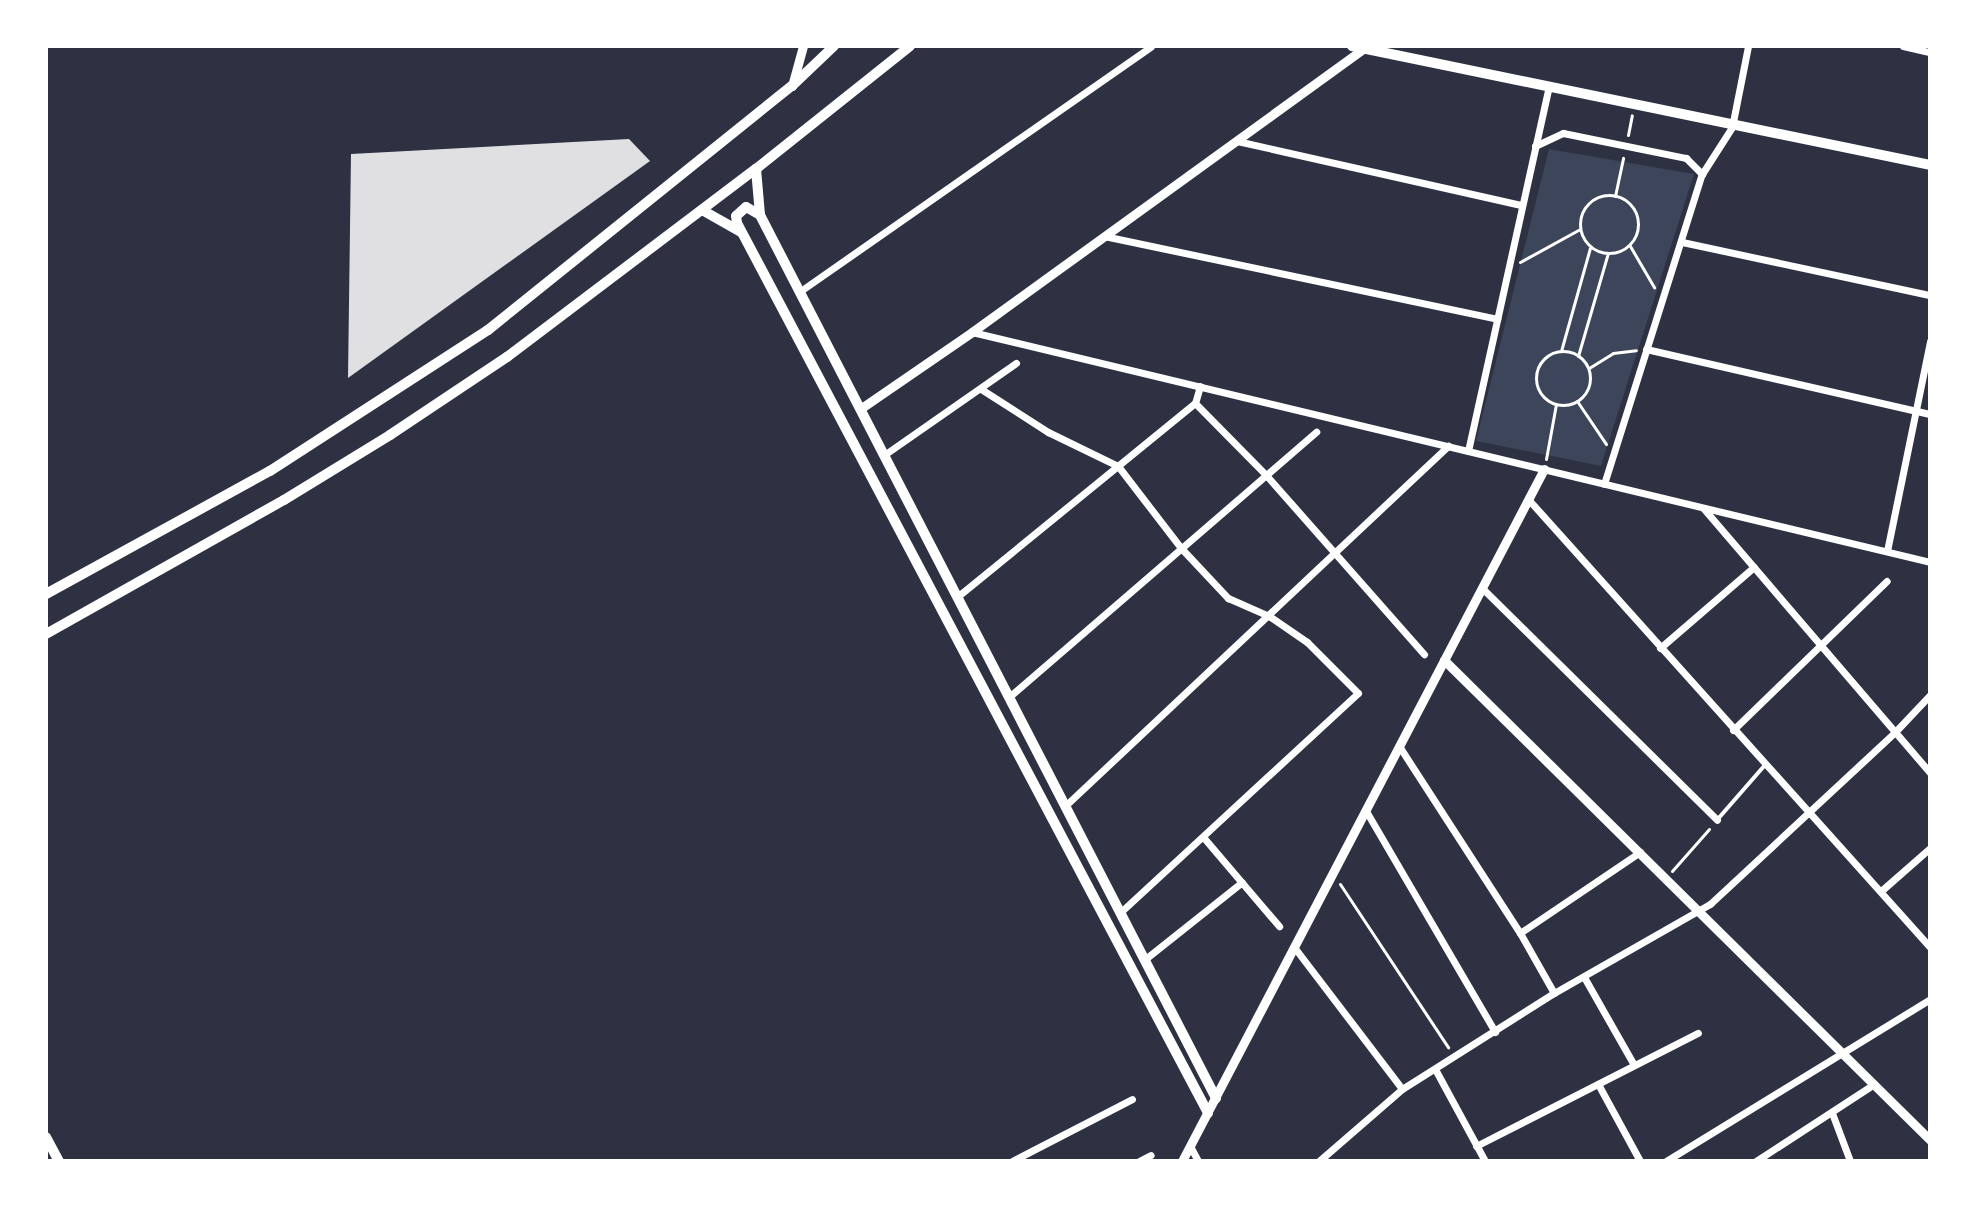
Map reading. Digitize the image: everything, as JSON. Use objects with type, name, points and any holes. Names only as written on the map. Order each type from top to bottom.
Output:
[{"type":"main road","points":[[46,594],[270,471],[488,330],[792,86],[834,46]]},
{"type":"main road","points":[[46,634],[390,435],[507,357],[756,169],[910,46]]},
{"type":"main road","points":[[1360,47],[1548,89],[1930,165]]},
{"type":"main road","points":[[756,169],[760,215]]},
{"type":"main road","points":[[1208,1113],[737,223],[740,210],[753,208],[760,215],[1216,1098]]},
{"type":"main road","points":[[702,210],[743,233]]},
{"type":"main road","points":[[1070,853],[1084,844]]},
{"type":"main road","points":[[46,1137],[59,1161]]},
{"type":"street","points":[[792,86],[803,46]]},
{"type":"street","points":[[799,292],[1151,46]]},
{"type":"street","points":[[1604,484],[1702,174],[1732,127],[1748,46]]},
{"type":"street","points":[[1903,46],[1930,52]]},
{"type":"street","points":[[860,409],[1237,141],[1360,47]]},
{"type":"street","points":[[1468,451],[1548,89]]},
{"type":"street","points":[[1535,146],[1563,133],[1686,158],[1702,174]]},
{"type":"street","points":[[1237,141],[1521,205]]},
{"type":"street","points":[[1104,236],[1497,319]]},
{"type":"street","points":[[1682,242],[1930,295]]},
{"type":"street","points":[[972,332],[1930,562]]},
{"type":"street","points":[[1887,551],[1930,341]]},
{"type":"street","points":[[1646,349],[1930,414]]},
{"type":"street","points":[[884,455],[1016,363]]},
{"type":"street","points":[[957,597],[1195,403],[1200,386]]},
{"type":"street","points":[[981,389],[1048,432],[1118,466],[1181,548],[1228,598],[1269,616],[1307,642],[1358,693],[1120,913]]},
{"type":"street","points":[[1195,403],[1266,475],[1424,654]]},
{"type":"street","points":[[1009,697],[1316,432]]},
{"type":"street","points":[[1065,806],[1448,446]]},
{"type":"street","points":[[1182,1161],[1544,469]]},
{"type":"street","points":[[1528,499],[1930,947]]},
{"type":"street","points":[[1703,507],[1930,773]]},
{"type":"street","points":[[1660,648],[1754,567]]},
{"type":"street","points":[[1733,730],[1887,581]]},
{"type":"street","points":[[1482,588],[1717,820]]},
{"type":"street","points":[[1444,660],[1930,1140]]},
{"type":"street","points":[[1319,1161],[1402,1089],[1554,993],[1710,904],[1895,732],[1930,695]]},
{"type":"street","points":[[1399,746],[1520,933],[1554,993]]},
{"type":"street","points":[[1366,811],[1495,1032]]},
{"type":"street","points":[[1204,838],[1279,926]]},
{"type":"street","points":[[1881,891],[1930,848]]},
{"type":"street","points":[[1520,933],[1640,852]]},
{"type":"street","points":[[1144,960],[1242,882]]},
{"type":"street","points":[[1294,947],[1402,1089]]},
{"type":"street","points":[[1584,977],[1634,1065]]},
{"type":"street","points":[[1666,1161],[1930,999]]},
{"type":"street","points":[[1476,1146],[1698,1033]]},
{"type":"street","points":[[1435,1069],[1485,1161]]},
{"type":"street","points":[[1598,1084],[1640,1161]]},
{"type":"street","points":[[1756,1161],[1874,1084]]},
{"type":"street","points":[[1012,1161],[1132,1099]]},
{"type":"street","points":[[1832,1113],[1850,1161]]},
{"type":"street","points":[[1190,1146],[1198,1161]]},
{"type":"street","points":[[1139,1161],[1151,1155]]},
{"type":"lane","points":[[1717,820],[1765,765]]},
{"type":"path","points":[[1561,351],[1590,248],[1580,229],[1583,209],[1594,199],[1608,194],[1622,197],[1633,206],[1638,219],[1637,233],[1630,246],[1608,253],[1590,248]]},
{"type":"path","points":[[1507,270],[1580,229]]},
{"type":"path","points":[[1630,246],[1662,301]]},
{"type":"path","points":[[1578,356],[1608,253]]},
{"type":"path","points":[[1589,368],[1613,353],[1646,349]]},
{"type":"path","points":[[1561,351],[1578,356],[1589,368],[1588,389],[1577,401],[1556,404],[1543,397],[1536,377],[1545,358],[1561,351]]},
{"type":"path","points":[[1577,401],[1613,455]]},
{"type":"path","points":[[1544,469],[1556,404]]},
{"type":"path","points":[[1666,877],[1717,820]]},
{"type":"path","points":[[1333,874],[1455,1057]]},
{"type":"shaded area","points":[[1549,149],[1694,174],[1601,466],[1476,441]]},
{"type":"building","points":[[629,139],[650,161],[348,378],[351,154]]}]
